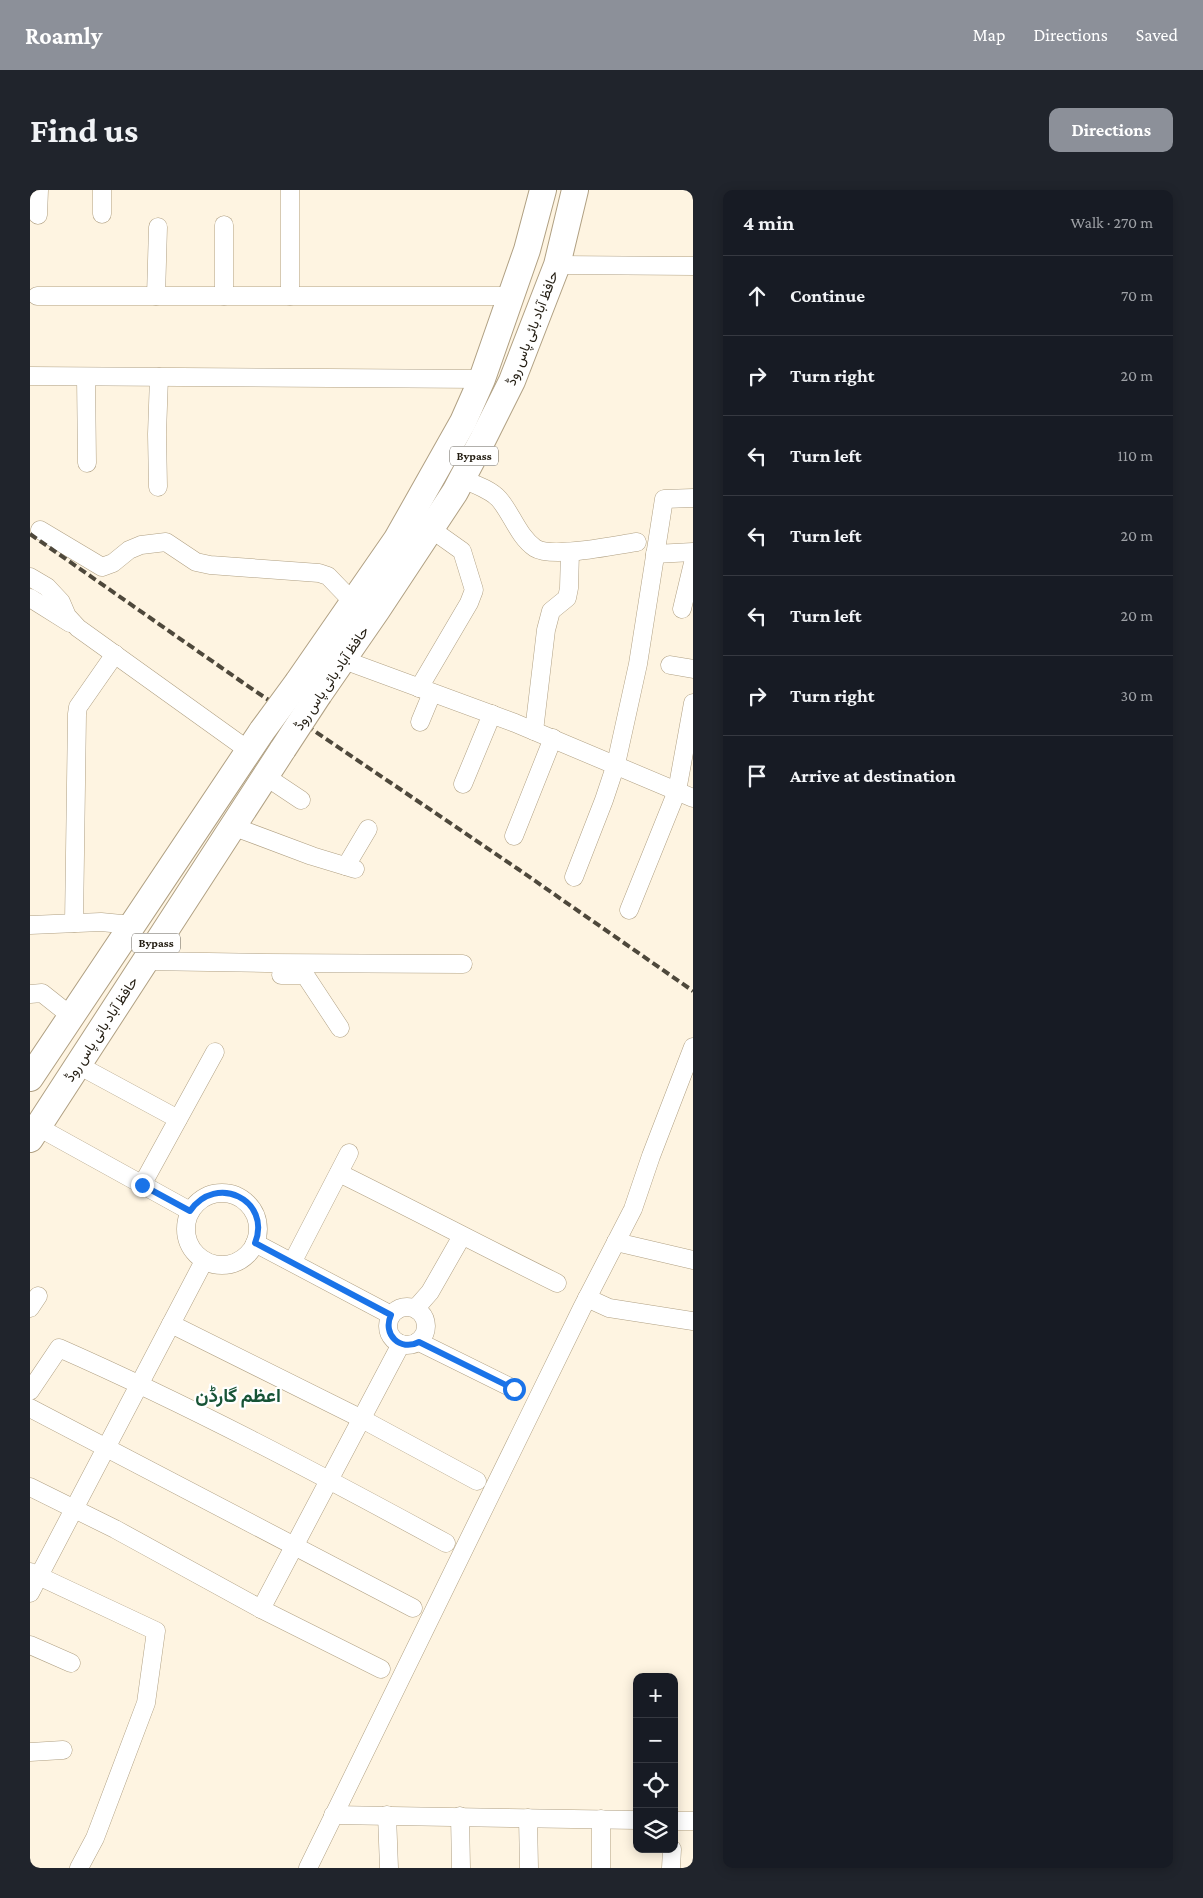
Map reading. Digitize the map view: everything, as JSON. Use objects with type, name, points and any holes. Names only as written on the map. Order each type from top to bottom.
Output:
[{"type":"highway","name":"حافظ آباد بائی پاس روڈ","points":[[331,655],[354,603],[397,539],[432,480],[482,379],[527,250],[543,190]]},
{"type":"highway","name":"حافظ آباد بائی پاس روڈ","points":[[30,1078],[255,740],[308,688],[331,655],[431,529],[462,479],[512,380],[557,265],[575,190]]},
{"type":"highway","name":"حافظ آباد بائی پاس روڈ","points":[[34,1133],[283,749],[308,688]]},
{"type":"street","points":[[38,215],[39,190]]},
{"type":"street","points":[[102,190],[102,214]]},
{"type":"street","points":[[290,190],[290,296]]},
{"type":"street","points":[[224,225],[224,296]]},
{"type":"street","points":[[156,296],[158,228]]},
{"type":"street","points":[[557,265],[693,266]]},
{"type":"street","points":[[37,296],[510,296]]},
{"type":"street","points":[[30,376],[482,379]]},
{"type":"street","points":[[86,376],[88,463]]},
{"type":"street","points":[[158,487],[159,377]]},
{"type":"street","points":[[462,479],[498,498],[520,532],[536,549],[570,552],[637,542]]},
{"type":"street","points":[[574,876],[616,764],[638,664],[664,499],[693,498]]},
{"type":"street","points":[[420,722],[425,690],[474,590],[462,550],[431,529]]},
{"type":"street","points":[[40,530],[102,567],[113,563],[128,550],[141,545],[166,542],[196,562],[210,566],[328,576],[354,603]]},
{"type":"street","points":[[534,731],[546,630],[551,611],[566,598],[569,588],[570,552]]},
{"type":"street","points":[[655,554],[693,552]]},
{"type":"street","points":[[682,609],[693,562]]},
{"type":"street","points":[[30,577],[47,587],[60,602],[67,616],[78,628]]},
{"type":"street","points":[[30,598],[115,654],[255,740]]},
{"type":"street","points":[[74,923],[78,707],[115,654]]},
{"type":"street","points":[[331,655],[492,714],[685,794]]},
{"type":"street","points":[[670,665],[693,669]]},
{"type":"street","points":[[629,910],[685,794],[693,703]]},
{"type":"street","points":[[463,784],[492,714]]},
{"type":"street","points":[[514,836],[553,738]]},
{"type":"street","points":[[265,776],[301,800]]},
{"type":"street","points":[[232,826],[350,868],[368,829]]},
{"type":"street","points":[[30,925],[101,922],[132,925]]},
{"type":"street","points":[[141,966],[463,964]]},
{"type":"street","points":[[141,966],[304,976],[340,1028]]},
{"type":"street","points":[[30,994],[42,993],[71,1016]]},
{"type":"street","points":[[308,1868],[587,1298],[633,1209],[693,1046]]},
{"type":"street","points":[[142,1185],[215,1052]]},
{"type":"street","points":[[78,1066],[178,1119]]},
{"type":"street","points":[[34,1133],[142,1185],[190,1211]]},
{"type":"street","points":[[293,1261],[349,1153]]},
{"type":"street","points":[[339,1173],[428,1216],[462,1236],[557,1283]]},
{"type":"street","points":[[226,1192],[239,1196],[250,1206],[257,1218],[258,1233],[255,1243],[244,1257],[232,1264],[218,1265],[204,1261],[193,1252],[187,1239],[186,1224],[190,1211],[199,1200],[212,1193],[226,1192]]},
{"type":"street","points":[[416,1308],[430,1292],[462,1236]]},
{"type":"street","points":[[616,1242],[693,1260]]},
{"type":"street","points":[[255,1243],[293,1261],[391,1315]]},
{"type":"street","points":[[30,1593],[34,1574],[74,1509],[204,1261]]},
{"type":"street","points":[[587,1298],[609,1308],[693,1321]]},
{"type":"street","points":[[401,1307],[416,1308],[423,1314],[427,1325],[426,1332],[419,1342],[401,1344],[389,1332],[388,1320],[401,1307]]},
{"type":"street","points":[[171,1324],[362,1419],[477,1481]]},
{"type":"street","points":[[419,1342],[514,1389]]},
{"type":"street","points":[[260,1608],[401,1344]]},
{"type":"street","points":[[30,1391],[59,1348],[140,1384],[330,1480],[446,1543]]},
{"type":"street","points":[[30,1408],[413,1608]]},
{"type":"street","points":[[30,1488],[74,1509],[260,1608],[381,1669]]},
{"type":"street","points":[[34,1574],[156,1631],[146,1702],[95,1838],[79,1868]]},
{"type":"street","points":[[30,1645],[71,1663]]},
{"type":"street","points":[[30,1752],[64,1750]]},
{"type":"street","points":[[333,1815],[633,1820]]},
{"type":"street","points":[[387,1815],[389,1868]]},
{"type":"street","points":[[460,1816],[460,1868]]},
{"type":"street","points":[[528,1818],[528,1868]]},
{"type":"street","points":[[601,1868],[602,1818]]},
{"type":"street","points":[[678,1821],[693,1822]]},
{"type":"street","points":[[672,1853],[672,1868]]},
{"type":"railway","points":[[30,534],[242,682],[518,869],[693,991]]},
{"type":"district","name":"اعظم گارڈن","points":[[238,1395]]},
{"type":"route","points":[[142,1185],[190,1211],[199,1200],[212,1193],[226,1192],[239,1196],[250,1206],[257,1218],[258,1233],[255,1243],[293,1261],[391,1315],[388,1320],[389,1332],[401,1344],[407,1345],[419,1342],[514,1389]]}]
